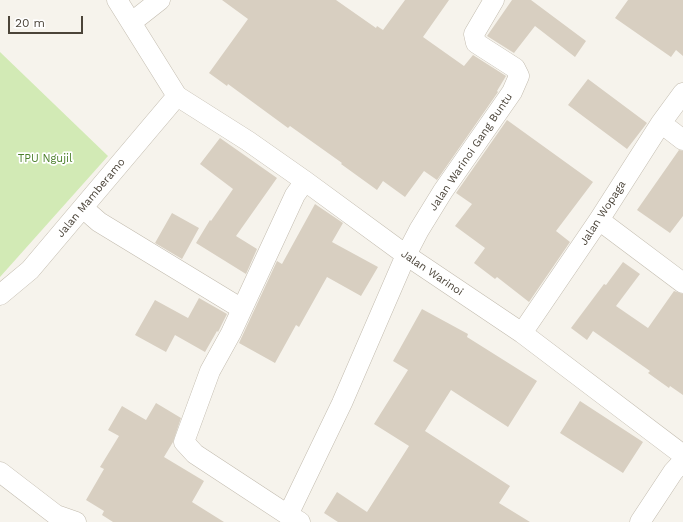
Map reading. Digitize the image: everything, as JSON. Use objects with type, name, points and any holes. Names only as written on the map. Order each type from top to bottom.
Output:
[{"type":"street","points":[[117,0],[178,96]]},
{"type":"street","points":[[132,22],[160,0]]},
{"type":"street","name":"Jalan Warinoi Gang Buntu","points":[[406,255],[419,230],[443,191],[512,92],[519,76],[515,68],[476,43],[474,34],[494,0]]},
{"type":"street","name":"Jalan Wopaga","points":[[522,333],[599,220],[661,123],[683,93]]},
{"type":"street","name":"Jalan Warinoi","points":[[178,96],[248,141],[406,255],[522,333],[683,456]]},
{"type":"street","name":"Jalan Mamberamo","points":[[0,295],[30,270],[178,96]]},
{"type":"street","points":[[661,123],[683,140]]},
{"type":"street","points":[[305,181],[295,195],[242,309],[232,334],[210,371],[184,442],[194,454],[294,519],[406,255]]},
{"type":"street","points":[[83,208],[99,222],[242,309]]},
{"type":"street","points":[[599,220],[683,283]]},
{"type":"street","points":[[640,522],[673,472],[683,461]]},
{"type":"street","points":[[0,472],[56,515],[76,522]]},
{"type":"green space","name":"TPU Ngujil","points":[[0,52],[108,156],[0,277]]},
{"type":"building","points":[[222,0],[336,0],[376,28],[377,26],[383,30],[405,0],[449,0],[423,37],[464,66],[473,55],[506,76],[497,91],[498,92],[437,180],[424,171],[405,197],[383,181],[377,190],[290,126],[288,128],[228,84],[227,86],[209,73],[248,19]]},
{"type":"building","points":[[512,0],[531,0],[586,41],[575,57],[535,26],[514,53],[487,36]]},
{"type":"building","points":[[628,0],[683,0],[683,56],[676,50],[671,57],[615,18]]},
{"type":"building","points":[[588,79],[647,123],[627,149],[568,105]]},
{"type":"building","points":[[507,120],[593,182],[556,231],[570,242],[529,302],[497,277],[495,279],[474,263],[485,248],[455,226],[472,204],[456,193]]},
{"type":"building","points":[[220,138],[277,178],[236,236],[257,249],[246,274],[196,243],[210,220],[211,221],[233,189],[200,164]]},
{"type":"building","points":[[679,150],[683,151],[683,216],[670,233],[637,210]]},
{"type":"building","points":[[315,204],[343,223],[332,242],[378,267],[361,296],[327,277],[299,327],[296,325],[275,363],[239,343],[277,261],[282,264]]},
{"type":"building","points":[[172,213],[199,228],[182,259],[155,243]]},
{"type":"building","points":[[623,262],[640,274],[616,306],[648,328],[674,291],[683,294],[683,395],[670,386],[669,388],[648,373],[650,371],[593,331],[587,340],[571,328],[604,284],[606,285]]},
{"type":"building","points":[[199,298],[227,314],[218,332],[217,331],[205,352],[175,335],[166,352],[135,335],[155,300],[188,318]]},
{"type":"building","points":[[422,309],[468,334],[467,337],[537,381],[508,427],[451,390],[425,431],[510,486],[499,503],[530,522],[338,522],[324,513],[337,492],[367,512],[409,446],[374,424],[408,370],[393,361]]},
{"type":"building","points":[[580,401],[643,442],[623,473],[560,433]]},
{"type":"building","points":[[156,403],[181,418],[173,442],[164,457],[204,481],[192,502],[224,522],[113,522],[102,515],[104,511],[86,500],[104,469],[100,467],[119,436],[108,430],[122,406],[146,420]]}]
